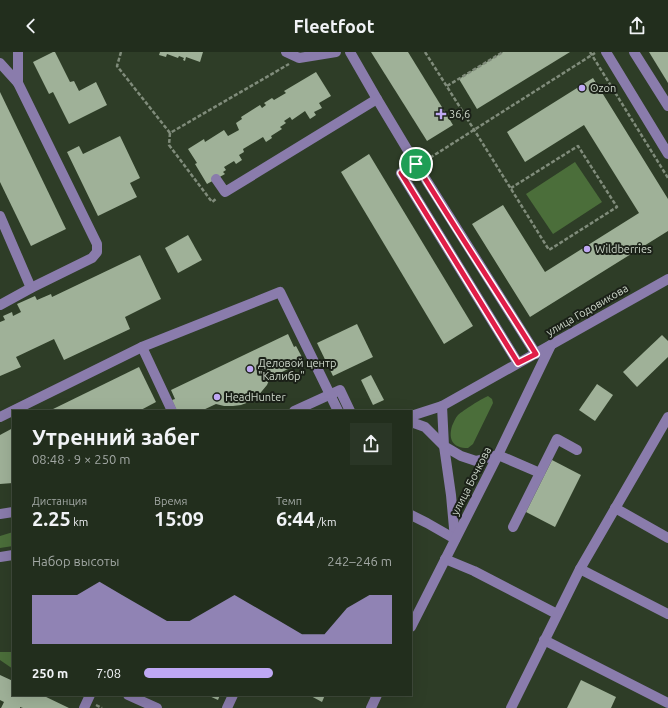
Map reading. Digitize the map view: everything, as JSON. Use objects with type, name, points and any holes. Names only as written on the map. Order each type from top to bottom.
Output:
[{"type":"street","points":[[18,52],[18,83]]},
{"type":"street","points":[[286,52],[299,58],[336,52]]},
{"type":"street","points":[[350,52],[416,164],[536,354]]},
{"type":"street","points":[[606,52],[668,154]]},
{"type":"street","points":[[634,52],[668,106]]},
{"type":"street","points":[[0,63],[18,83],[97,244],[97,252],[92,258],[0,305]]},
{"type":"street","points":[[216,179],[225,192],[377,99]]},
{"type":"street","points":[[416,164],[401,173],[518,363]]},
{"type":"street","points":[[0,216],[31,288]]},
{"type":"street","name":"улица Годовикова","points":[[412,416],[442,406],[668,278]]},
{"type":"street","points":[[16,410],[142,347],[280,292],[338,410]]},
{"type":"street","name":"улица Бочкова","points":[[412,625],[498,455],[551,345]]},
{"type":"street","points":[[142,347],[172,410]]},
{"type":"street","points":[[296,410],[340,390],[350,410]]},
{"type":"street","points":[[442,406],[444,446],[455,539]]},
{"type":"street","points":[[0,418],[12,412]]},
{"type":"street","points":[[511,708],[580,569],[668,417]]},
{"type":"street","points":[[412,422],[425,427],[444,446],[461,456],[476,461],[498,455],[540,473]]},
{"type":"street","points":[[513,527],[557,439],[577,450]]},
{"type":"street","points":[[615,508],[668,538]]},
{"type":"street","points":[[0,514],[12,512]]},
{"type":"street","points":[[412,516],[455,539]]},
{"type":"street","points":[[0,556],[12,555]]},
{"type":"street","points":[[445,559],[474,571],[557,614]]},
{"type":"street","points":[[580,569],[668,614]]},
{"type":"street","points":[[544,640],[668,703]]},
{"type":"street","points":[[84,708],[90,696]]},
{"type":"street","points":[[130,696],[157,708]]},
{"type":"street","points":[[227,708],[233,696]]},
{"type":"street","points":[[371,708],[377,696]]},
{"type":"path","points":[[121,52],[117,66],[170,133],[169,146],[212,202],[225,192]]},
{"type":"path","points":[[425,52],[549,250],[616,207],[578,146],[511,188]]},
{"type":"path","points":[[447,86],[504,52]]},
{"type":"path","points":[[416,164],[421,163],[591,54],[597,52]]},
{"type":"path","points":[[591,54],[668,178]]},
{"type":"path","points":[[170,133],[299,58]]},
{"type":"green space","points":[[575,162],[602,202],[553,234],[526,194]]},
{"type":"green space","points":[[488,396],[492,399],[493,403],[473,444],[468,448],[455,445],[451,439],[451,431],[456,417]]},
{"type":"green space","points":[[12,532],[12,546],[0,548],[0,536]]},
{"type":"green space","points":[[0,652],[12,652],[12,668],[0,660]]},
{"type":"building","points":[[55,52],[70,82],[74,81],[79,91],[96,82],[107,105],[69,124],[53,92],[49,94],[33,62]]},
{"type":"building","points":[[160,52],[203,52],[200,62],[186,57],[185,61],[183,60],[184,58],[179,56],[178,58],[167,54],[166,57],[159,55]]},
{"type":"building","points":[[371,52],[408,52],[453,125],[427,141]]},
{"type":"building","points":[[503,52],[570,52],[477,109],[459,79]]},
{"type":"building","points":[[649,52],[668,52],[668,83]]},
{"type":"building","points":[[316,72],[331,96],[319,103],[322,108],[314,112],[316,115],[310,119],[305,111],[292,120],[290,117],[284,121],[286,123],[280,127],[282,129],[271,136],[272,138],[266,142],[263,137],[243,149],[244,152],[239,155],[242,160],[236,164],[234,161],[224,167],[226,170],[223,172],[225,174],[207,184],[195,164],[197,163],[188,149],[204,139],[205,142],[224,130],[228,136],[239,130],[236,123],[242,119],[241,117],[260,105],[262,108],[266,105],[264,103],[272,98],[274,100],[286,93],[284,91]]},
{"type":"building","points":[[593,78],[668,199],[668,231],[530,317],[472,224],[503,205],[545,272],[639,213],[584,125],[525,162],[507,132]]},
{"type":"building","points":[[0,92],[66,229],[31,246],[0,182]]},
{"type":"building","points":[[120,136],[140,178],[130,183],[137,197],[98,216],[67,152],[79,146],[83,154]]},
{"type":"building","points":[[369,154],[473,326],[444,344],[341,172]]},
{"type":"building","points":[[188,235],[202,260],[178,273],[165,248]]},
{"type":"building","points":[[140,255],[161,299],[125,317],[130,329],[64,360],[54,339],[16,357],[21,367],[0,376],[0,322],[5,320],[3,316],[12,312],[13,316],[21,312],[17,304],[35,296],[37,300],[51,294],[52,297]]},
{"type":"building","points":[[357,324],[373,357],[333,376],[317,343]]},
{"type":"building","name":"Деловой центр \"Калибр\"","points":[[288,334],[294,347],[296,346],[304,361],[270,378],[267,385],[257,397],[241,405],[224,406],[216,404],[203,410],[177,410],[172,400],[175,399],[171,390]]},
{"type":"building","points":[[662,335],[668,341],[668,357],[637,387],[623,372]]},
{"type":"building","points":[[139,367],[156,402],[141,410],[51,410]]},
{"type":"building","points":[[371,375],[384,400],[373,405],[361,380]]},
{"type":"building","points":[[597,384],[613,395],[595,421],[579,410]]},
{"type":"building","points":[[12,429],[12,483],[0,484],[0,435]]},
{"type":"building","points":[[552,460],[581,475],[555,527],[526,512]]},
{"type":"building","points":[[0,675],[12,681],[12,696],[44,696],[69,708],[1,708],[4,702],[0,700]]},
{"type":"building","points":[[581,680],[616,697],[611,708],[567,708]]},
{"type":"building","points":[[209,696],[220,696],[218,700]]},
{"type":"building","points":[[311,696],[325,696],[322,702]]},
{"type":"place","name":"Ozon","points":[[582,88]]},
{"type":"place","name":"36,6","points":[[441,114]]},
{"type":"place","name":"Wildberries","points":[[587,249]]},
{"type":"place","name":"Деловой центр \"Калибр\"","points":[[250,369]]},
{"type":"place","name":"HeadHunter","points":[[217,397]]},
{"type":"route","points":[[416,164],[471,253],[536,354],[518,363],[401,173],[416,164]]}]
